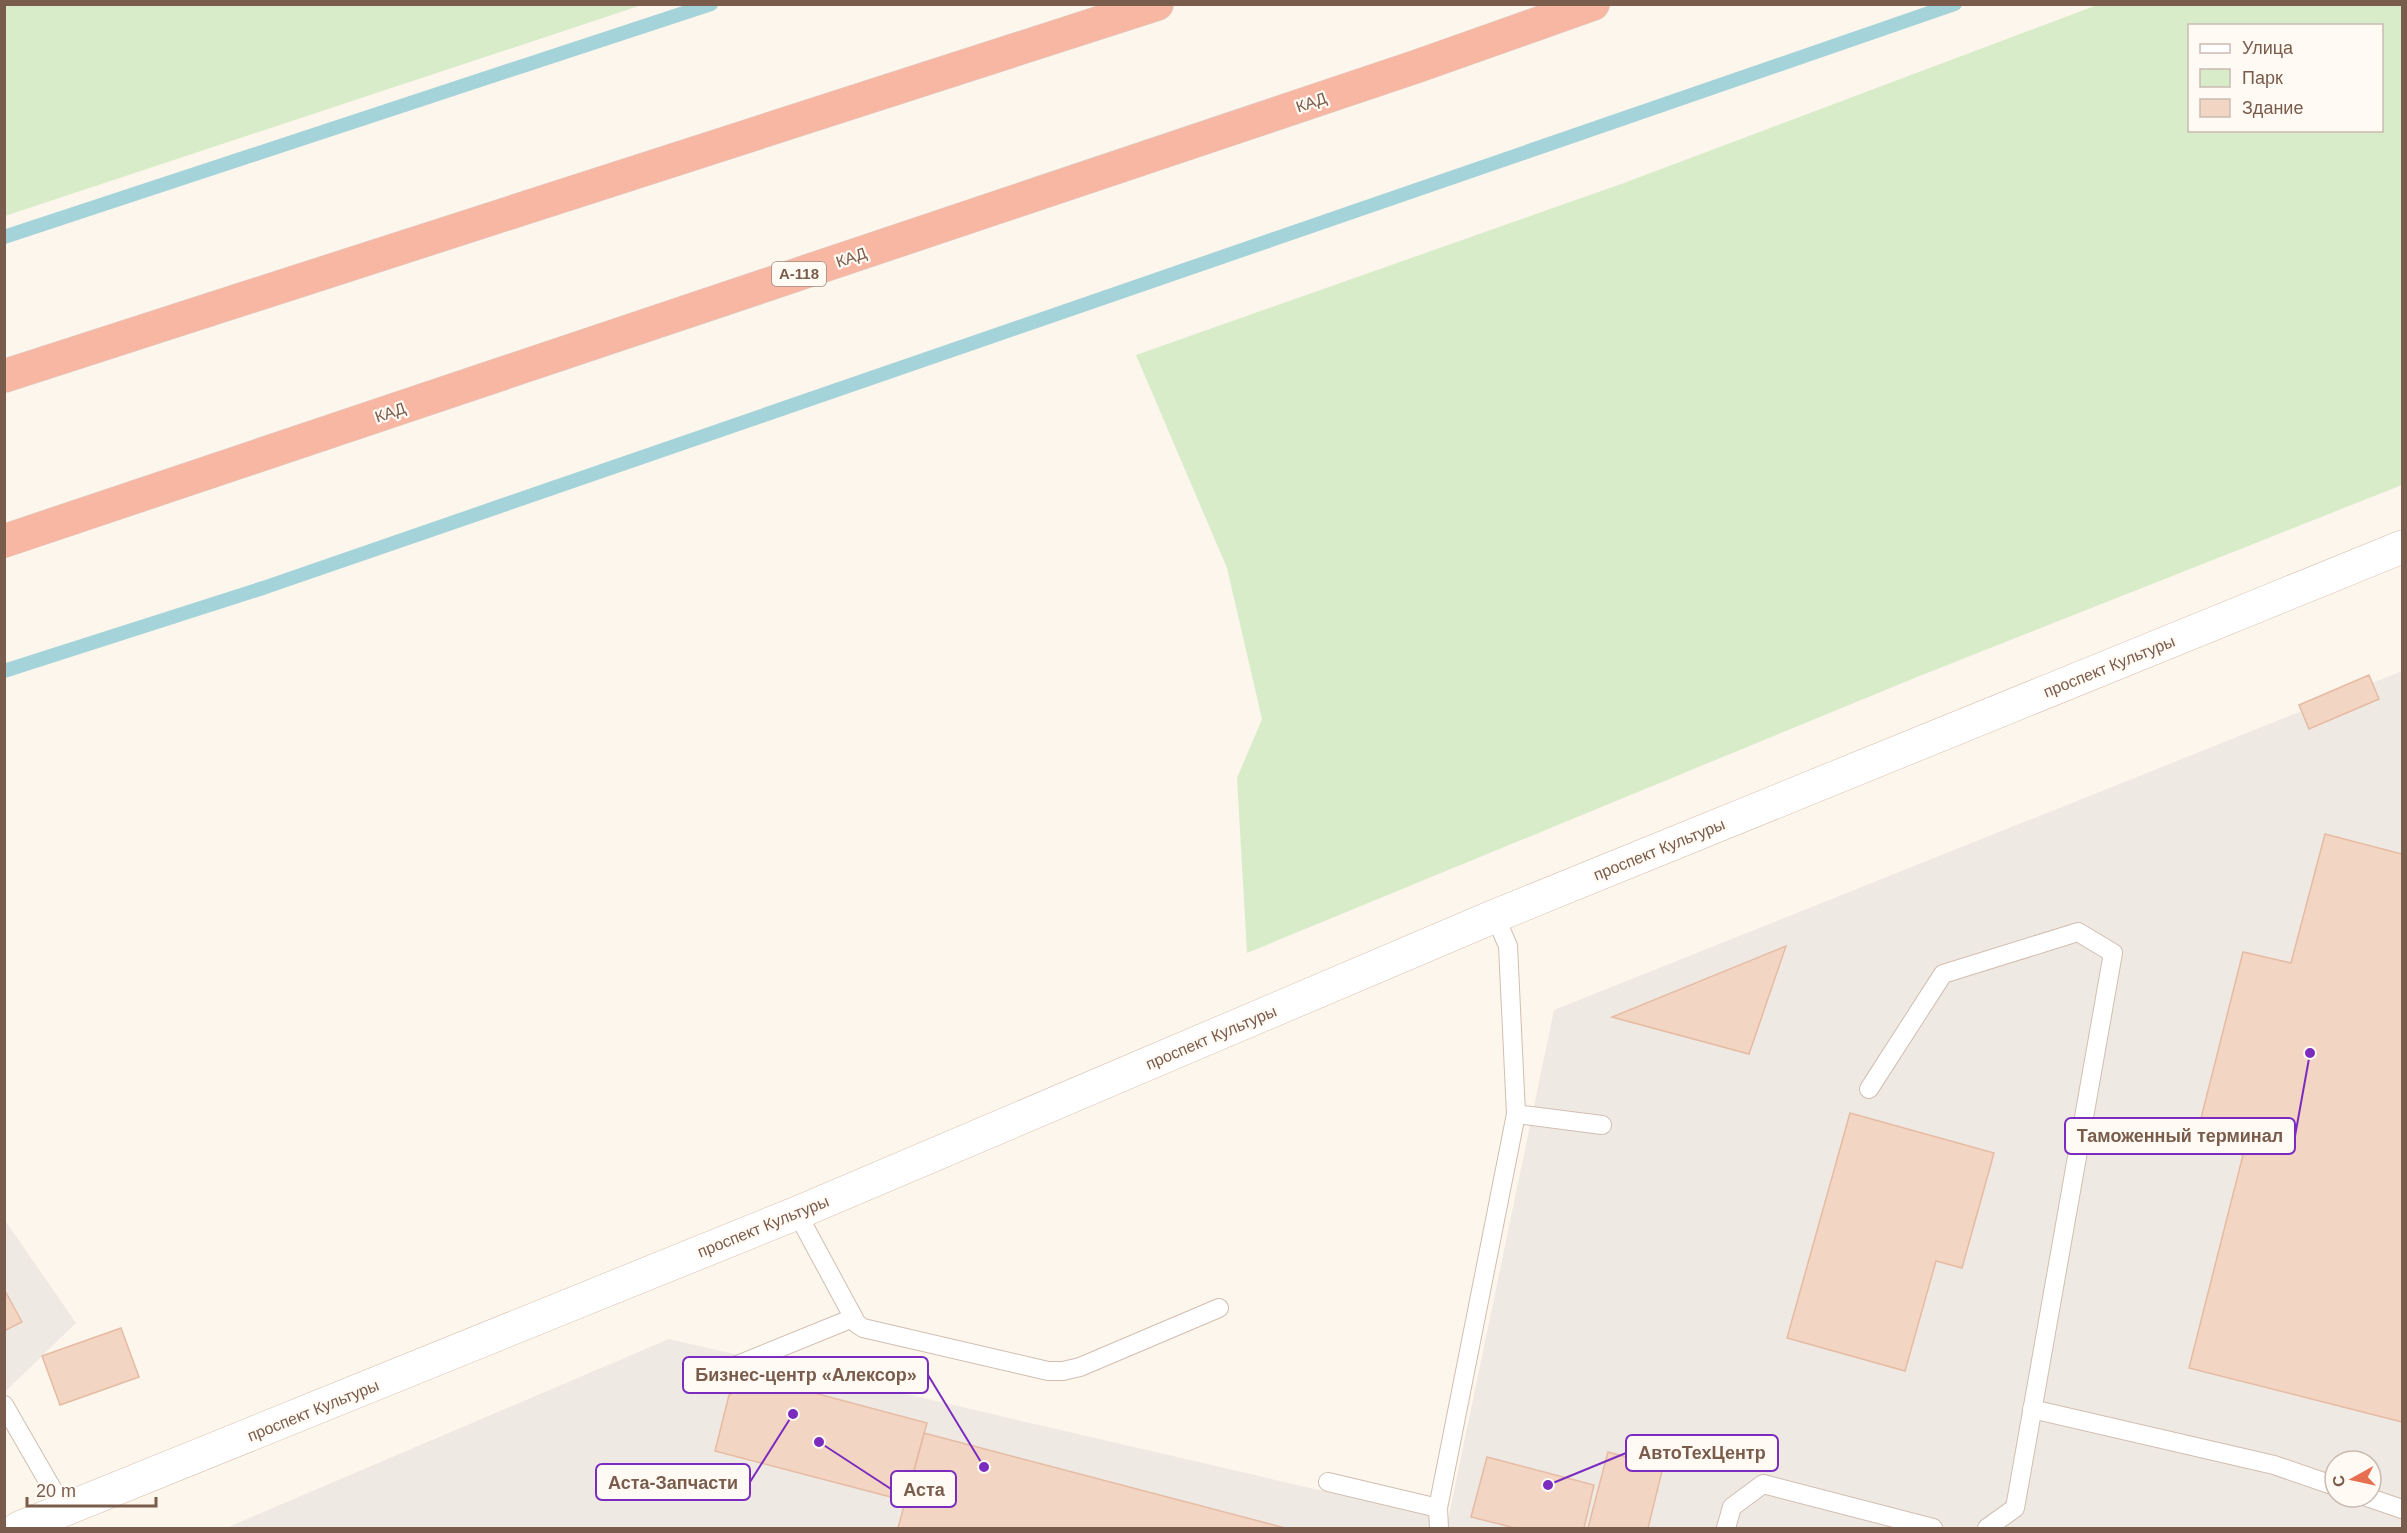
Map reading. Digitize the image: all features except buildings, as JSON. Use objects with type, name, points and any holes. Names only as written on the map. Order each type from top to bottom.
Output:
[{"type":"highway","points":[[4,376],[1157,4]]},
{"type":"highway","name":"КАД","points":[[4,541],[1415,67],[1593,4]]},
{"type":"street","name":"проспект Культуры","points":[[20,1528],[68,1520],[798,1213],[1495,916],[2403,547]]},
{"type":"lane","points":[[1439,1528],[1438,1508],[1516,1114],[1508,946],[1495,916]]},
{"type":"lane","points":[[1869,1089],[1943,974],[2078,932],[2113,954],[2015,1508],[1987,1528]]},
{"type":"lane","points":[[1516,1114],[1602,1125]]},
{"type":"lane","points":[[798,1213],[853,1318],[863,1328],[1048,1371],[1063,1371],[1080,1367],[1219,1308]]},
{"type":"lane","points":[[735,1366],[853,1318]]},
{"type":"lane","points":[[4,1405],[68,1520]]},
{"type":"lane","points":[[2032,1409],[2274,1465],[2323,1482]]},
{"type":"lane","points":[[1328,1482],[1438,1508]]},
{"type":"lane","points":[[1726,1528],[1732,1507],[1763,1484],[1933,1528]]},
{"type":"lane","points":[[2383,1502],[2403,1509]]},
{"type":"shaded area","points":[[2402,671],[2402,1528],[226,1528],[669,1339],[1448,1520],[1554,1010]]},
{"type":"shaded area","points":[[4,1219],[76,1323],[5,1392],[4,1392]]},
{"type":"green space","points":[[5,4],[642,4],[642,5],[5,216]]},
{"type":"green space","points":[[2100,4],[2402,5],[2402,485],[1917,677],[1247,953],[1237,778],[1262,719],[1227,568],[1136,355],[1624,183]]},
{"type":"waterway","points":[[4,237],[711,4]]},
{"type":"waterway","points":[[4,671],[263,588],[1955,4]]},
{"type":"place","name":"Таможенный терминал","points":[[2310,1053]]},
{"type":"place","name":"Аста-Запчасти","points":[[793,1414]]},
{"type":"place","name":"Аста","points":[[819,1442]]},
{"type":"place","name":"Бизнес-центр «Алексор»","points":[[984,1467]]},
{"type":"place","name":"АвтоТехЦентр","points":[[1548,1485]]}]
